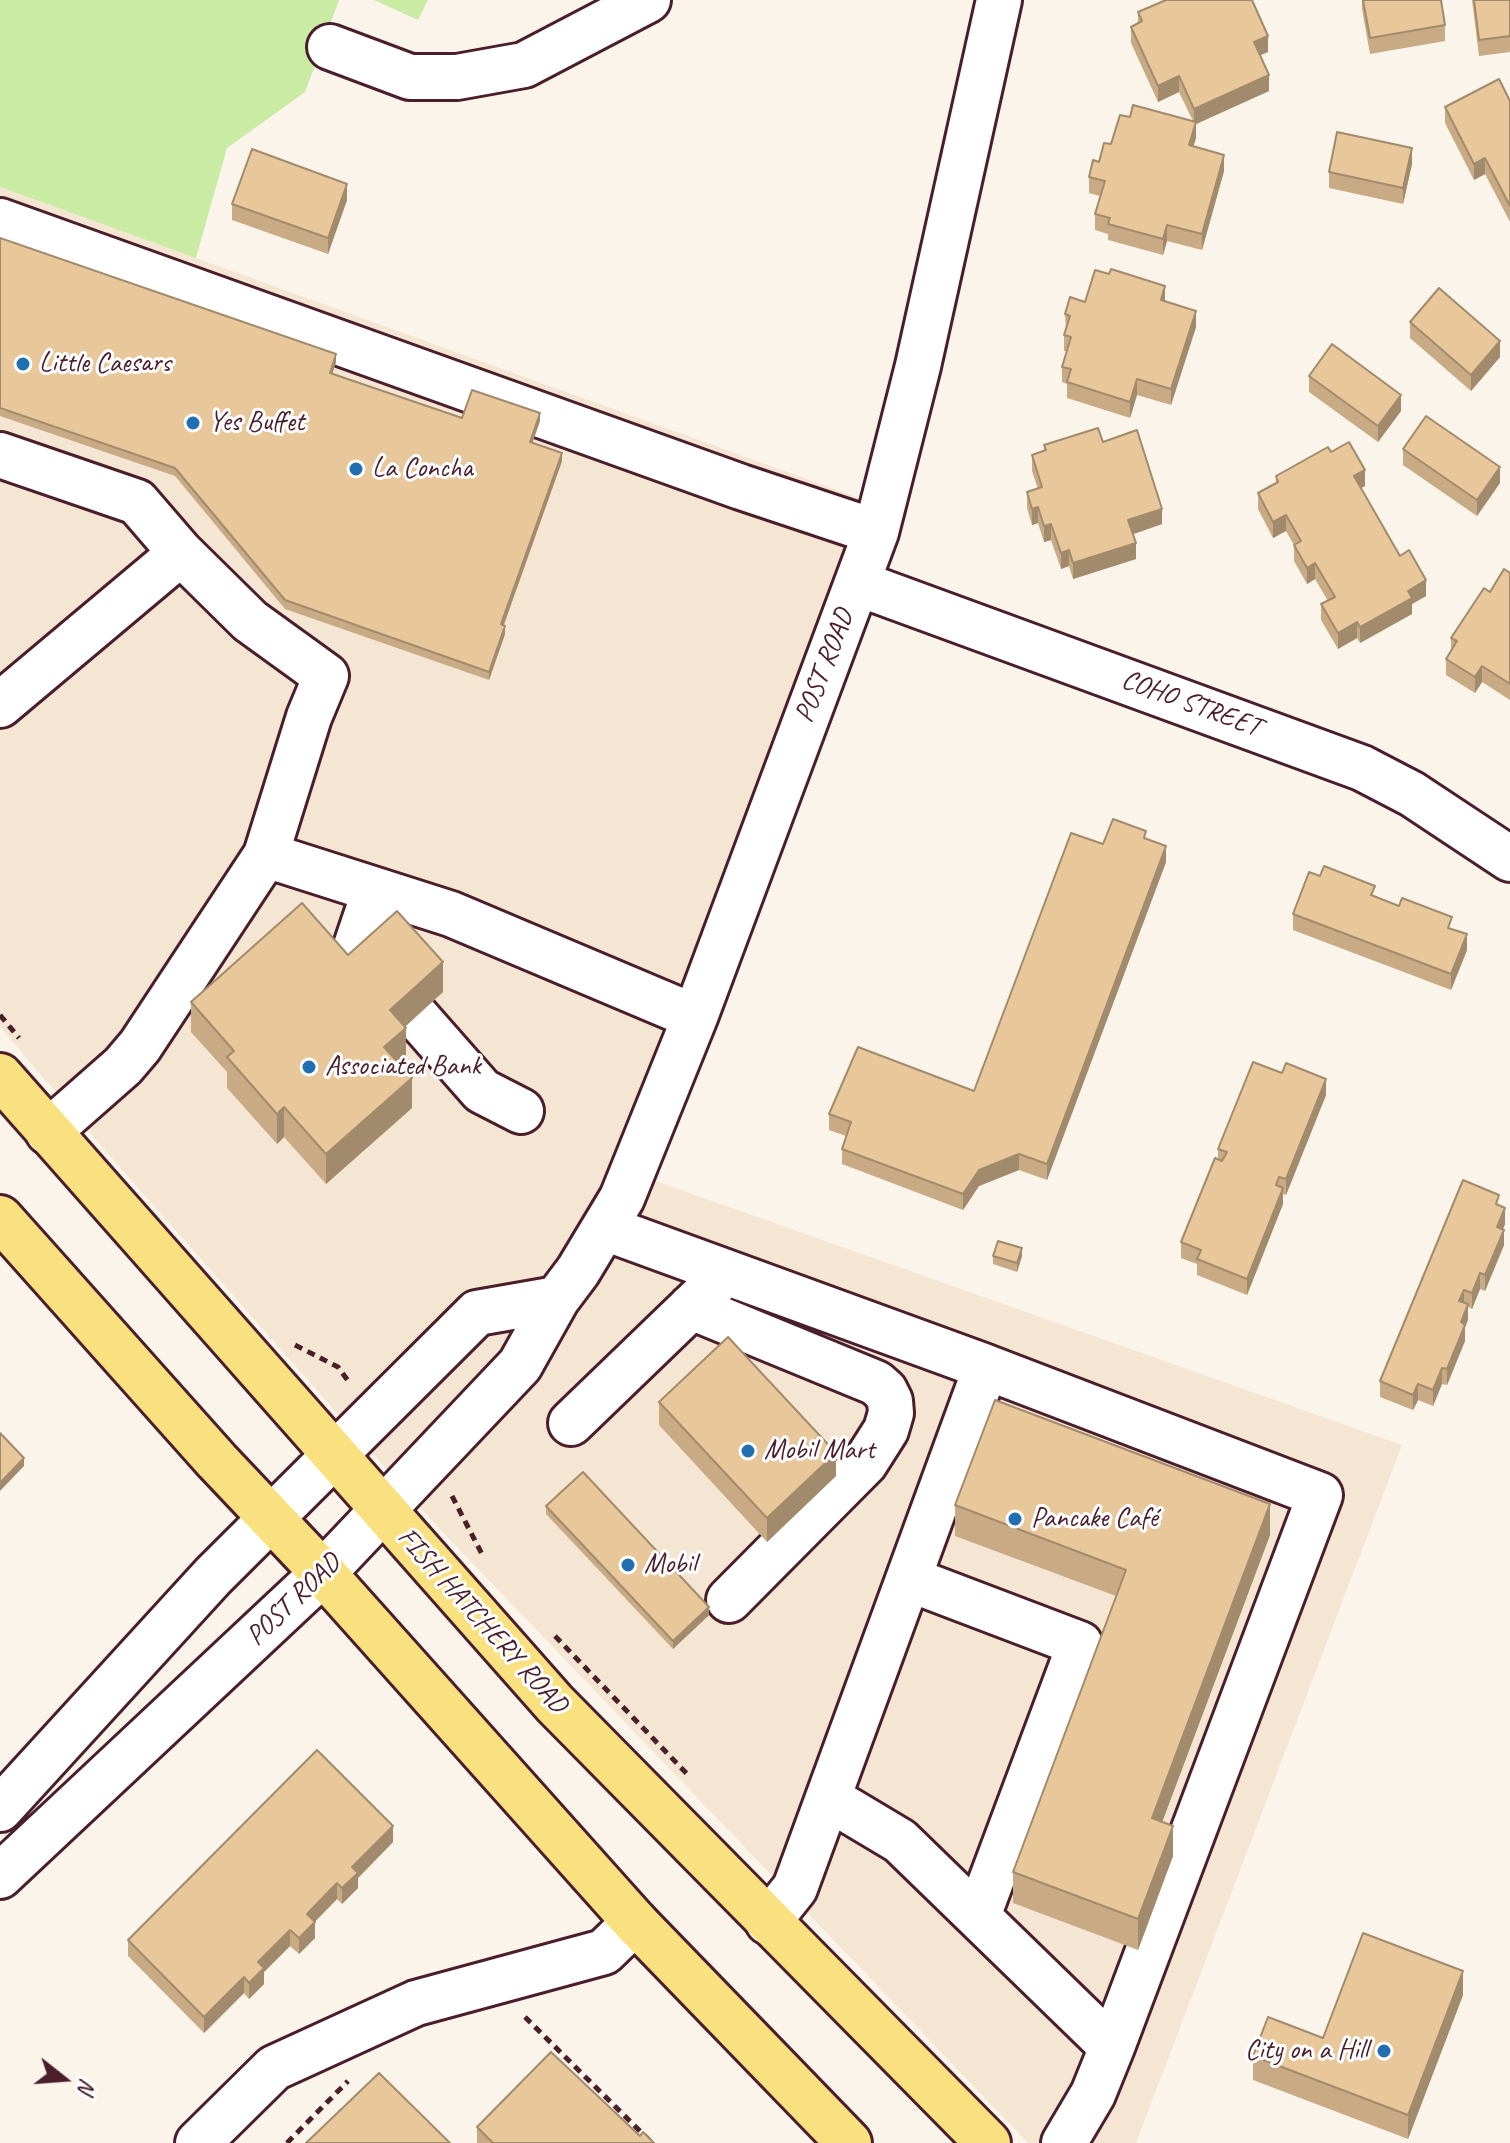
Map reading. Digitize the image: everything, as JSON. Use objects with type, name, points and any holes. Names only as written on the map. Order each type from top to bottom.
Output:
[{"type":"main road","name":"FISH HATCHERY ROAD","points":[[0,1076],[555,1704],[988,2143]]},
{"type":"main road","points":[[0,1218],[635,1922],[849,2143]]},
{"type":"street","points":[[330,47],[410,77],[457,77],[524,65],[648,0]]},
{"type":"street","name":"POST ROAD","points":[[0,1876],[323,1573],[520,1365],[557,1299],[605,1228],[633,1173],[695,1017],[876,532],[918,366],[999,0]]},
{"type":"street","points":[[0,221],[741,487],[876,532]]},
{"type":"street","points":[[0,455],[137,502],[181,553],[250,621],[326,676],[309,717],[266,855],[140,1046],[123,1066],[48,1132]]},
{"type":"street","points":[[0,705],[181,553]]},
{"type":"street","name":"COHO STREET","points":[[857,583],[1362,768],[1412,794],[1510,859]]},
{"type":"street","points":[[266,855],[451,914],[695,1017]]},
{"type":"street","points":[[371,964],[356,946],[375,890]]},
{"type":"street","points":[[416,1016],[482,1091],[521,1111]]},
{"type":"street","points":[[605,1228],[986,1367],[1320,1495],[1112,2047],[1093,2094],[1064,2143]]},
{"type":"street","points":[[571,1423],[728,1272]]},
{"type":"street","points":[[0,1809],[213,1576],[477,1313],[557,1299]]},
{"type":"street","points":[[691,1307],[876,1383],[890,1401],[891,1413],[886,1430],[865,1463],[729,1600]]},
{"type":"street","points":[[768,1922],[795,1888],[986,1367]]},
{"type":"street","points":[[909,1579],[1080,1644],[978,1916]]},
{"type":"street","points":[[828,1798],[900,1841],[1112,2047]]},
{"type":"street","points":[[198,2143],[274,2068],[416,2003],[604,1952],[635,1922]]},
{"type":"path","points":[[323,1358],[338,1367]]},
{"type":"path","points":[[460,1511],[477,1540]]},
{"type":"path","points":[[569,1651],[607,1690]]},
{"type":"path","points":[[491,1983],[652,2143]]},
{"type":"shaded area","points":[[0,187],[884,507],[633,1173],[1402,1445],[1136,2143],[1028,2143],[437,1526],[0,1027]]},
{"type":"green space","points":[[0,0],[339,0],[305,92],[227,148],[196,258],[0,187]]},
{"type":"green space","points":[[374,0],[428,0],[418,20]]},
{"type":"building","points":[[1166,0],[1252,0],[1268,36],[1254,42],[1269,75],[1194,109],[1179,76],[1158,86],[1131,27],[1142,21],[1138,12]]},
{"type":"building","points":[[1363,0],[1441,0],[1445,25],[1370,38]]},
{"type":"building","points":[[1474,0],[1510,0],[1510,36],[1479,40]]},
{"type":"building","points":[[1499,79],[1510,101],[1510,206],[1485,158],[1474,164],[1445,107]]},
{"type":"building","points":[[1133,105],[1196,122],[1189,145],[1224,155],[1202,234],[1167,225],[1163,239],[1108,224],[1110,218],[1095,214],[1105,181],[1089,177],[1093,160],[1099,162],[1104,143],[1111,144],[1120,115],[1130,117]]},
{"type":"building","points":[[1337,132],[1412,148],[1403,188],[1329,172]]},
{"type":"building","points":[[252,149],[347,184],[328,238],[232,204]]},
{"type":"building","name":"La Concha","points":[[0,238],[336,354],[330,373],[462,418],[472,390],[540,413],[530,442],[562,453],[501,624],[505,626],[489,672],[285,600],[175,468],[0,408]]},
{"type":"building","points":[[1111,269],[1165,286],[1161,300],[1196,311],[1171,389],[1137,379],[1130,402],[1067,382],[1071,369],[1062,367],[1071,337],[1064,335],[1070,316],[1065,314],[1070,297],[1085,302],[1095,270],[1109,274]]},
{"type":"building","points":[[1439,288],[1500,341],[1471,375],[1410,322]]},
{"type":"building","points":[[1332,344],[1401,395],[1378,426],[1309,376]]},
{"type":"building","points":[[1426,416],[1500,467],[1477,500],[1403,449]]},
{"type":"building","points":[[1098,428],[1103,442],[1137,430],[1162,509],[1128,520],[1136,543],[1073,563],[1069,550],[1061,553],[1051,524],[1044,526],[1038,507],[1032,509],[1027,492],[1042,487],[1032,455],[1046,450],[1044,445]]},
{"type":"building","points":[[1349,442],[1365,470],[1354,476],[1400,556],[1409,550],[1426,580],[1408,591],[1412,598],[1360,627],[1357,622],[1338,633],[1321,604],[1335,597],[1315,563],[1307,568],[1294,545],[1301,541],[1286,515],[1273,522],[1258,493],[1278,482],[1276,476],[1328,447],[1331,452]]},
{"type":"building","points":[[1504,569],[1510,573],[1510,684],[1482,666],[1475,677],[1446,659],[1457,641],[1451,638],[1484,588],[1490,592]]},
{"type":"building","points":[[1113,819],[1146,831],[1144,838],[1166,846],[1047,1164],[1019,1154],[979,1170],[963,1194],[842,1149],[851,1122],[829,1114],[858,1047],[974,1091],[1071,833],[1103,844]]},
{"type":"building","points":[[1324,866],[1375,886],[1371,895],[1399,906],[1402,898],[1452,917],[1448,928],[1467,934],[1451,974],[1293,914],[1309,872],[1320,876]]},
{"type":"building","name":"Associated Bank","points":[[302,903],[348,955],[397,911],[443,962],[390,1010],[406,1028],[384,1047],[412,1078],[326,1154],[284,1107],[277,1114],[227,1057],[234,1051],[191,1002]]},
{"type":"building","points":[[1253,1062],[1282,1073],[1286,1063],[1326,1079],[1286,1179],[1279,1177],[1276,1185],[1283,1188],[1247,1279],[1197,1259],[1201,1250],[1181,1242],[1215,1158],[1222,1161],[1227,1152],[1218,1149]]},
{"type":"building","points":[[1463,1180],[1499,1195],[1496,1204],[1505,1208],[1497,1227],[1504,1230],[1485,1275],[1480,1273],[1472,1293],[1464,1290],[1459,1301],[1468,1304],[1461,1322],[1465,1325],[1447,1369],[1442,1368],[1433,1390],[1418,1384],[1413,1395],[1380,1381]]},
{"type":"building","points":[[998,1241],[1022,1248],[1017,1263],[993,1256]]},
{"type":"building","name":"Mobil Mart","points":[[728,1337],[836,1453],[767,1518],[659,1402]]},
{"type":"building","points":[[995,1400],[1270,1504],[1152,1818],[1173,1826],[1138,1919],[1013,1872],[1126,1570],[955,1505]]},
{"type":"building","points":[[0,1433],[24,1458],[0,1483]]},
{"type":"building","name":"Mobil","points":[[583,1472],[709,1607],[673,1641],[546,1506]]},
{"type":"building","points":[[317,1750],[393,1826],[352,1867],[358,1873],[342,1888],[337,1883],[307,1914],[315,1922],[299,1938],[290,1930],[258,1962],[264,1968],[249,1983],[244,1977],[204,2017],[128,1940]]},
{"type":"building","name":"City on a Hill","points":[[1363,1933],[1463,1971],[1408,2115],[1253,2056],[1268,2017],[1323,2038]]},
{"type":"building","points":[[551,2052],[640,2136],[643,2132],[654,2143],[493,2143],[477,2127]]},
{"type":"building","points":[[379,2073],[450,2143],[306,2143]]},
{"type":"place","name":"Little Caesars","points":[[23,364]]},
{"type":"place","name":"Yes Buffet","points":[[193,423]]},
{"type":"place","name":"La Concha","points":[[356,469]]},
{"type":"place","name":"Associated Bank","points":[[309,1067]]},
{"type":"place","name":"Mobil Mart","points":[[748,1451]]},
{"type":"place","name":"Pancake Café","points":[[1015,1519]]},
{"type":"place","name":"Mobil","points":[[628,1565]]},
{"type":"place","name":"City on a Hill","points":[[1384,2051]]}]
